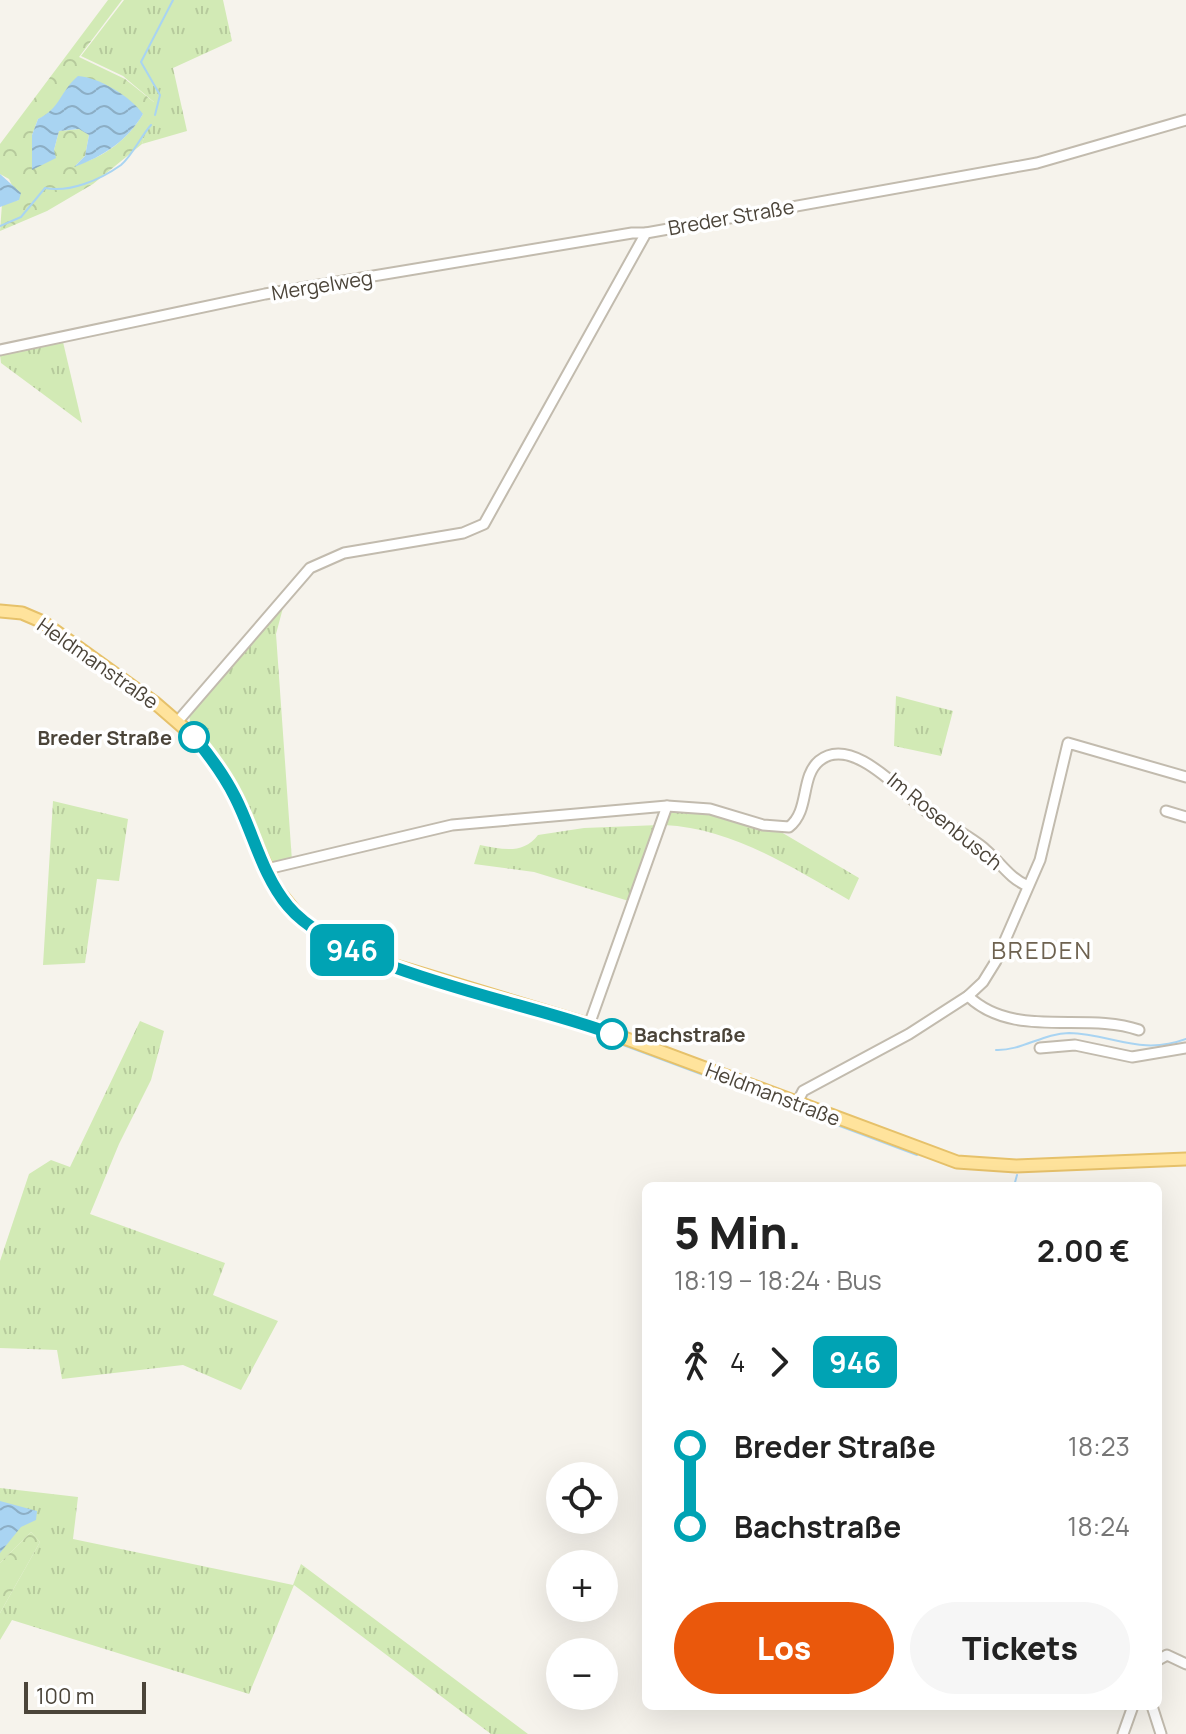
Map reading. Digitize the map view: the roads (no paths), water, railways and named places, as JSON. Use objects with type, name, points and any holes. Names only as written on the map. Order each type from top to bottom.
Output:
[{"type":"main road","name":"Heldmanstraße","points":[[0,611],[22,613],[43,622],[178,721],[214,761],[276,888],[301,919],[357,952],[589,1025],[938,1156],[974,1166],[1186,1159]]},
{"type":"street","name":"Breder Straße","points":[[178,721],[310,568],[344,553],[463,533],[484,524],[646,233],[1037,163],[1186,120]]},
{"type":"street","name":"Mergelweg","points":[[0,350],[265,294],[646,233]]},
{"type":"street","points":[[797,1103],[803,1091],[815,1083],[909,1034],[968,996],[996,961],[1048,835],[1068,743],[1186,777]]},
{"type":"street","name":"Im Rosenbusch","points":[[667,806],[710,809],[763,825],[789,827],[801,813],[813,770],[819,762],[835,756],[852,759],[886,773],[926,811],[977,842],[1018,882],[1028,886]]},
{"type":"street","points":[[267,869],[452,825],[667,806],[589,1025]]},
{"type":"street","points":[[1166,811],[1186,817]]},
{"type":"street","points":[[968,996],[975,1002],[1020,1020],[1118,1023],[1139,1030]]},
{"type":"street","points":[[1040,1048],[1075,1045],[1132,1057],[1186,1048]]},
{"type":"street","points":[[1162,1658],[1167,1655],[1186,1664]]},
{"type":"street","points":[[1123,1734],[1132,1710]]},
{"type":"street","points":[[1153,1710],[1161,1734]]},
{"type":"water","points":[[78,76],[114,89],[143,114],[130,132],[114,146],[74,167],[85,156],[89,135],[79,129],[59,131],[54,150],[56,158],[32,170],[32,135],[38,119],[56,105]]},
{"type":"water","points":[[0,174],[21,193],[19,200],[0,207]]},
{"type":"water","points":[[0,1501],[37,1511],[36,1520],[21,1527],[0,1553]]},
{"type":"waterway","points":[[155,115],[160,95],[141,62],[173,0]]},
{"type":"waterway","points":[[0,226],[21,217],[45,188],[64,189],[84,184],[121,165],[151,125]]},
{"type":"waterway","points":[[591,1033],[917,1155]]},
{"type":"waterway","points":[[996,1050],[1069,1033],[1140,1045],[1170,1044],[1186,1039]]},
{"type":"waterway","points":[[1015,1182],[1017,1175]]},
{"type":"place","name":"Breder Straße","points":[[194,737]]},
{"type":"place","name":"Bachstraße","points":[[612,1034]]},
{"type":"district","name":"BREDEN","points":[[1042,949]]}]
